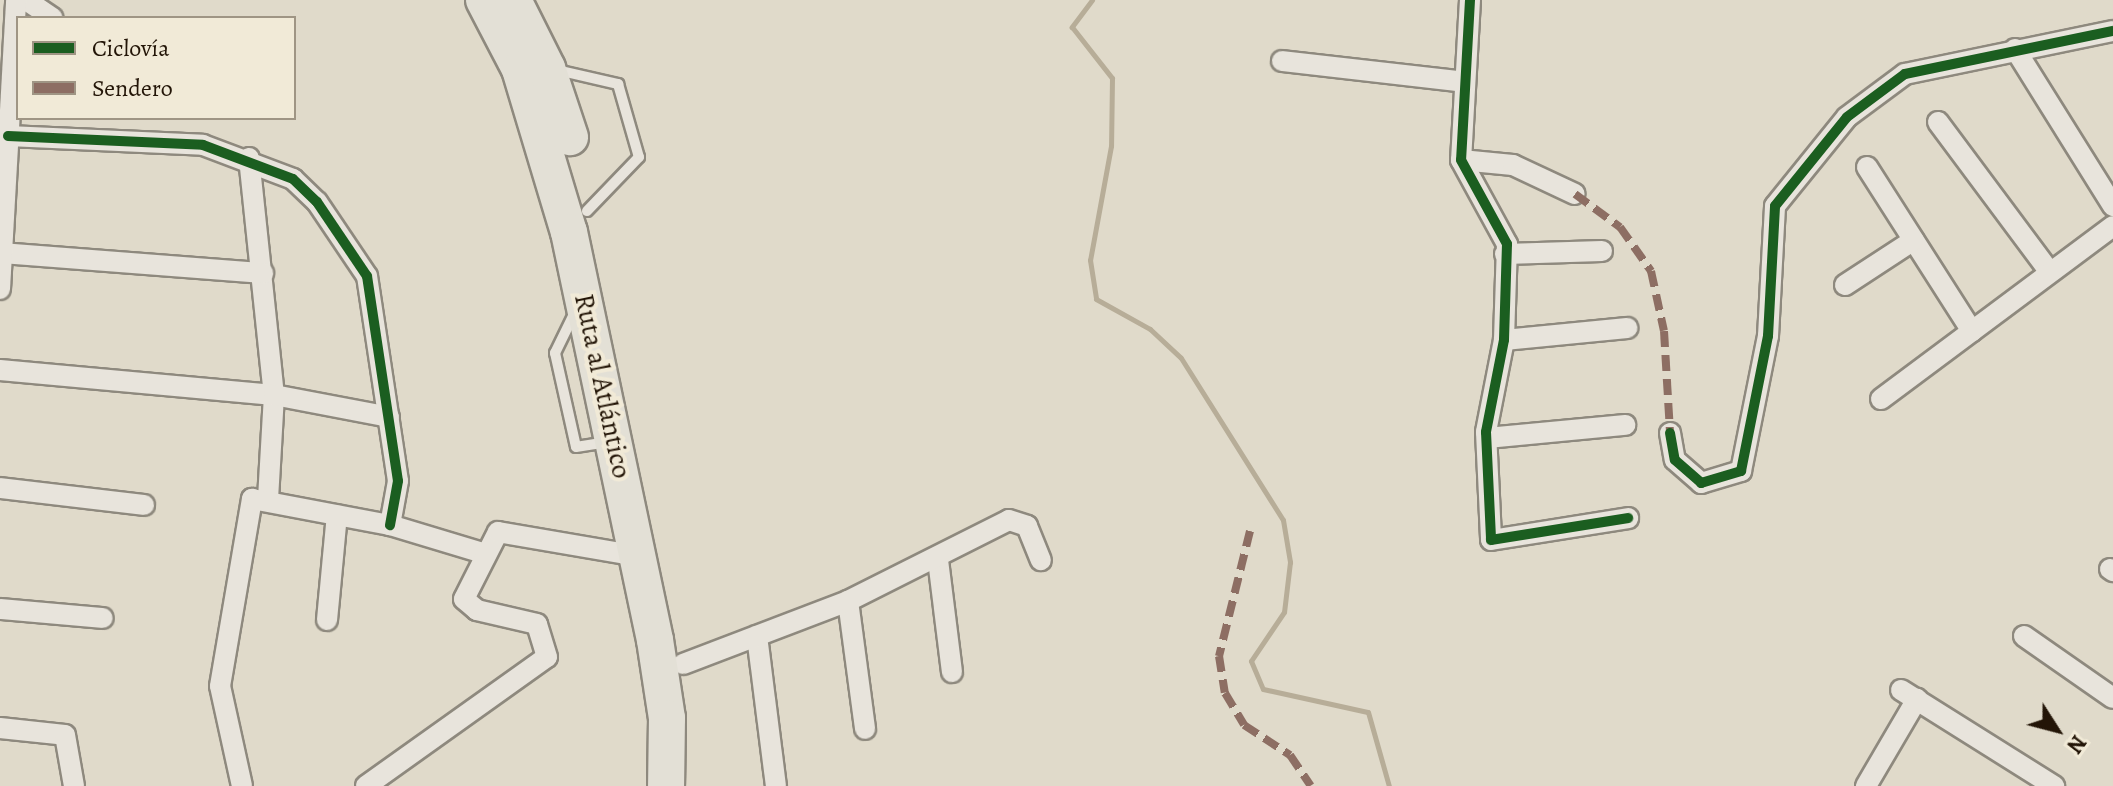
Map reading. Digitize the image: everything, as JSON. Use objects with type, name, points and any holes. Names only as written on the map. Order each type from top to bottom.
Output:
[{"type":"highway","name":"Ruta al Atlántico","points":[[484,0],[520,69],[551,154],[639,556],[667,718],[666,786]]},
{"type":"highway","name":"Ruta al Atlántico","points":[[513,0],[547,68],[587,211],[683,664],[686,786]]},
{"type":"street","points":[[0,289],[16,0]]},
{"type":"street","points":[[26,0],[50,16]]},
{"type":"street","points":[[1470,0],[1461,160],[1507,244],[1504,340],[1487,438],[1491,540],[1628,518]]},
{"type":"street","points":[[1670,433],[1675,460],[1701,483],[1741,471],[1768,336],[1775,206],[1847,117],[1905,74],[2015,49],[2110,37]]},
{"type":"street","points":[[2015,49],[2113,206]]},
{"type":"street","points":[[1282,61],[1465,82]]},
{"type":"street","points":[[1938,122],[2050,272]]},
{"type":"street","points":[[8,136],[183,143],[249,158],[304,189],[357,252],[389,417],[398,481],[390,525]]},
{"type":"street","points":[[249,158],[274,395],[268,499]]},
{"type":"street","points":[[1461,160],[1513,165],[1575,194]]},
{"type":"street","points":[[1867,167],[1972,331]]},
{"type":"street","points":[[1881,399],[2113,226]]},
{"type":"street","points":[[1845,285],[1914,240]]},
{"type":"street","points":[[1505,254],[1602,251]]},
{"type":"street","points":[[2,253],[263,273]]},
{"type":"street","points":[[1504,340],[1627,328]]},
{"type":"street","points":[[0,370],[274,395],[389,417]]},
{"type":"street","points":[[1487,438],[1625,425]]},
{"type":"street","points":[[0,488],[144,505]]},
{"type":"street","points":[[242,786],[220,686],[250,503],[268,499],[390,525],[483,553]]},
{"type":"street","points":[[327,620],[337,515]]},
{"type":"street","points":[[683,664],[848,601],[938,560],[1009,520],[1027,526],[1041,560]]},
{"type":"street","points":[[366,786],[547,657],[537,624],[467,606],[465,593],[483,553],[506,530],[639,556]]},
{"type":"street","points":[[938,560],[952,672]]},
{"type":"street","points":[[848,601],[865,729]]},
{"type":"street","points":[[0,609],[103,618]]},
{"type":"street","points":[[757,636],[776,786]]},
{"type":"street","points":[[2024,636],[2113,698]]},
{"type":"street","points":[[1866,786],[1909,694],[2054,786]]},
{"type":"street","points":[[0,728],[65,735],[74,786]]},
{"type":"lane","points":[[547,68],[618,84],[639,157],[587,211]]},
{"type":"waterway","points":[[1092,0],[1072,27],[1112,78],[1111,146],[1090,260],[1096,299],[1150,329],[1181,358],[1283,520],[1290,562],[1284,612],[1251,661],[1263,689],[1368,712],[1389,786]]},
{"type":"marked path","points":[[1575,194],[1620,227],[1651,271],[1664,331],[1670,433]]},
{"type":"marked path","points":[[1250,531],[1219,656],[1225,693],[1244,725],[1290,755],[1311,786]]},
{"type":"cycle path","points":[[1470,0],[1461,160],[1507,244],[1504,340],[1486,432],[1491,540],[1628,518]]},
{"type":"cycle path","points":[[1670,433],[1675,460],[1701,483],[1741,471],[1768,336],[1775,206],[1847,117],[1905,74],[2113,31]]},
{"type":"cycle path","points":[[8,136],[203,145],[293,179],[317,202],[367,276],[398,481],[390,525]]}]
